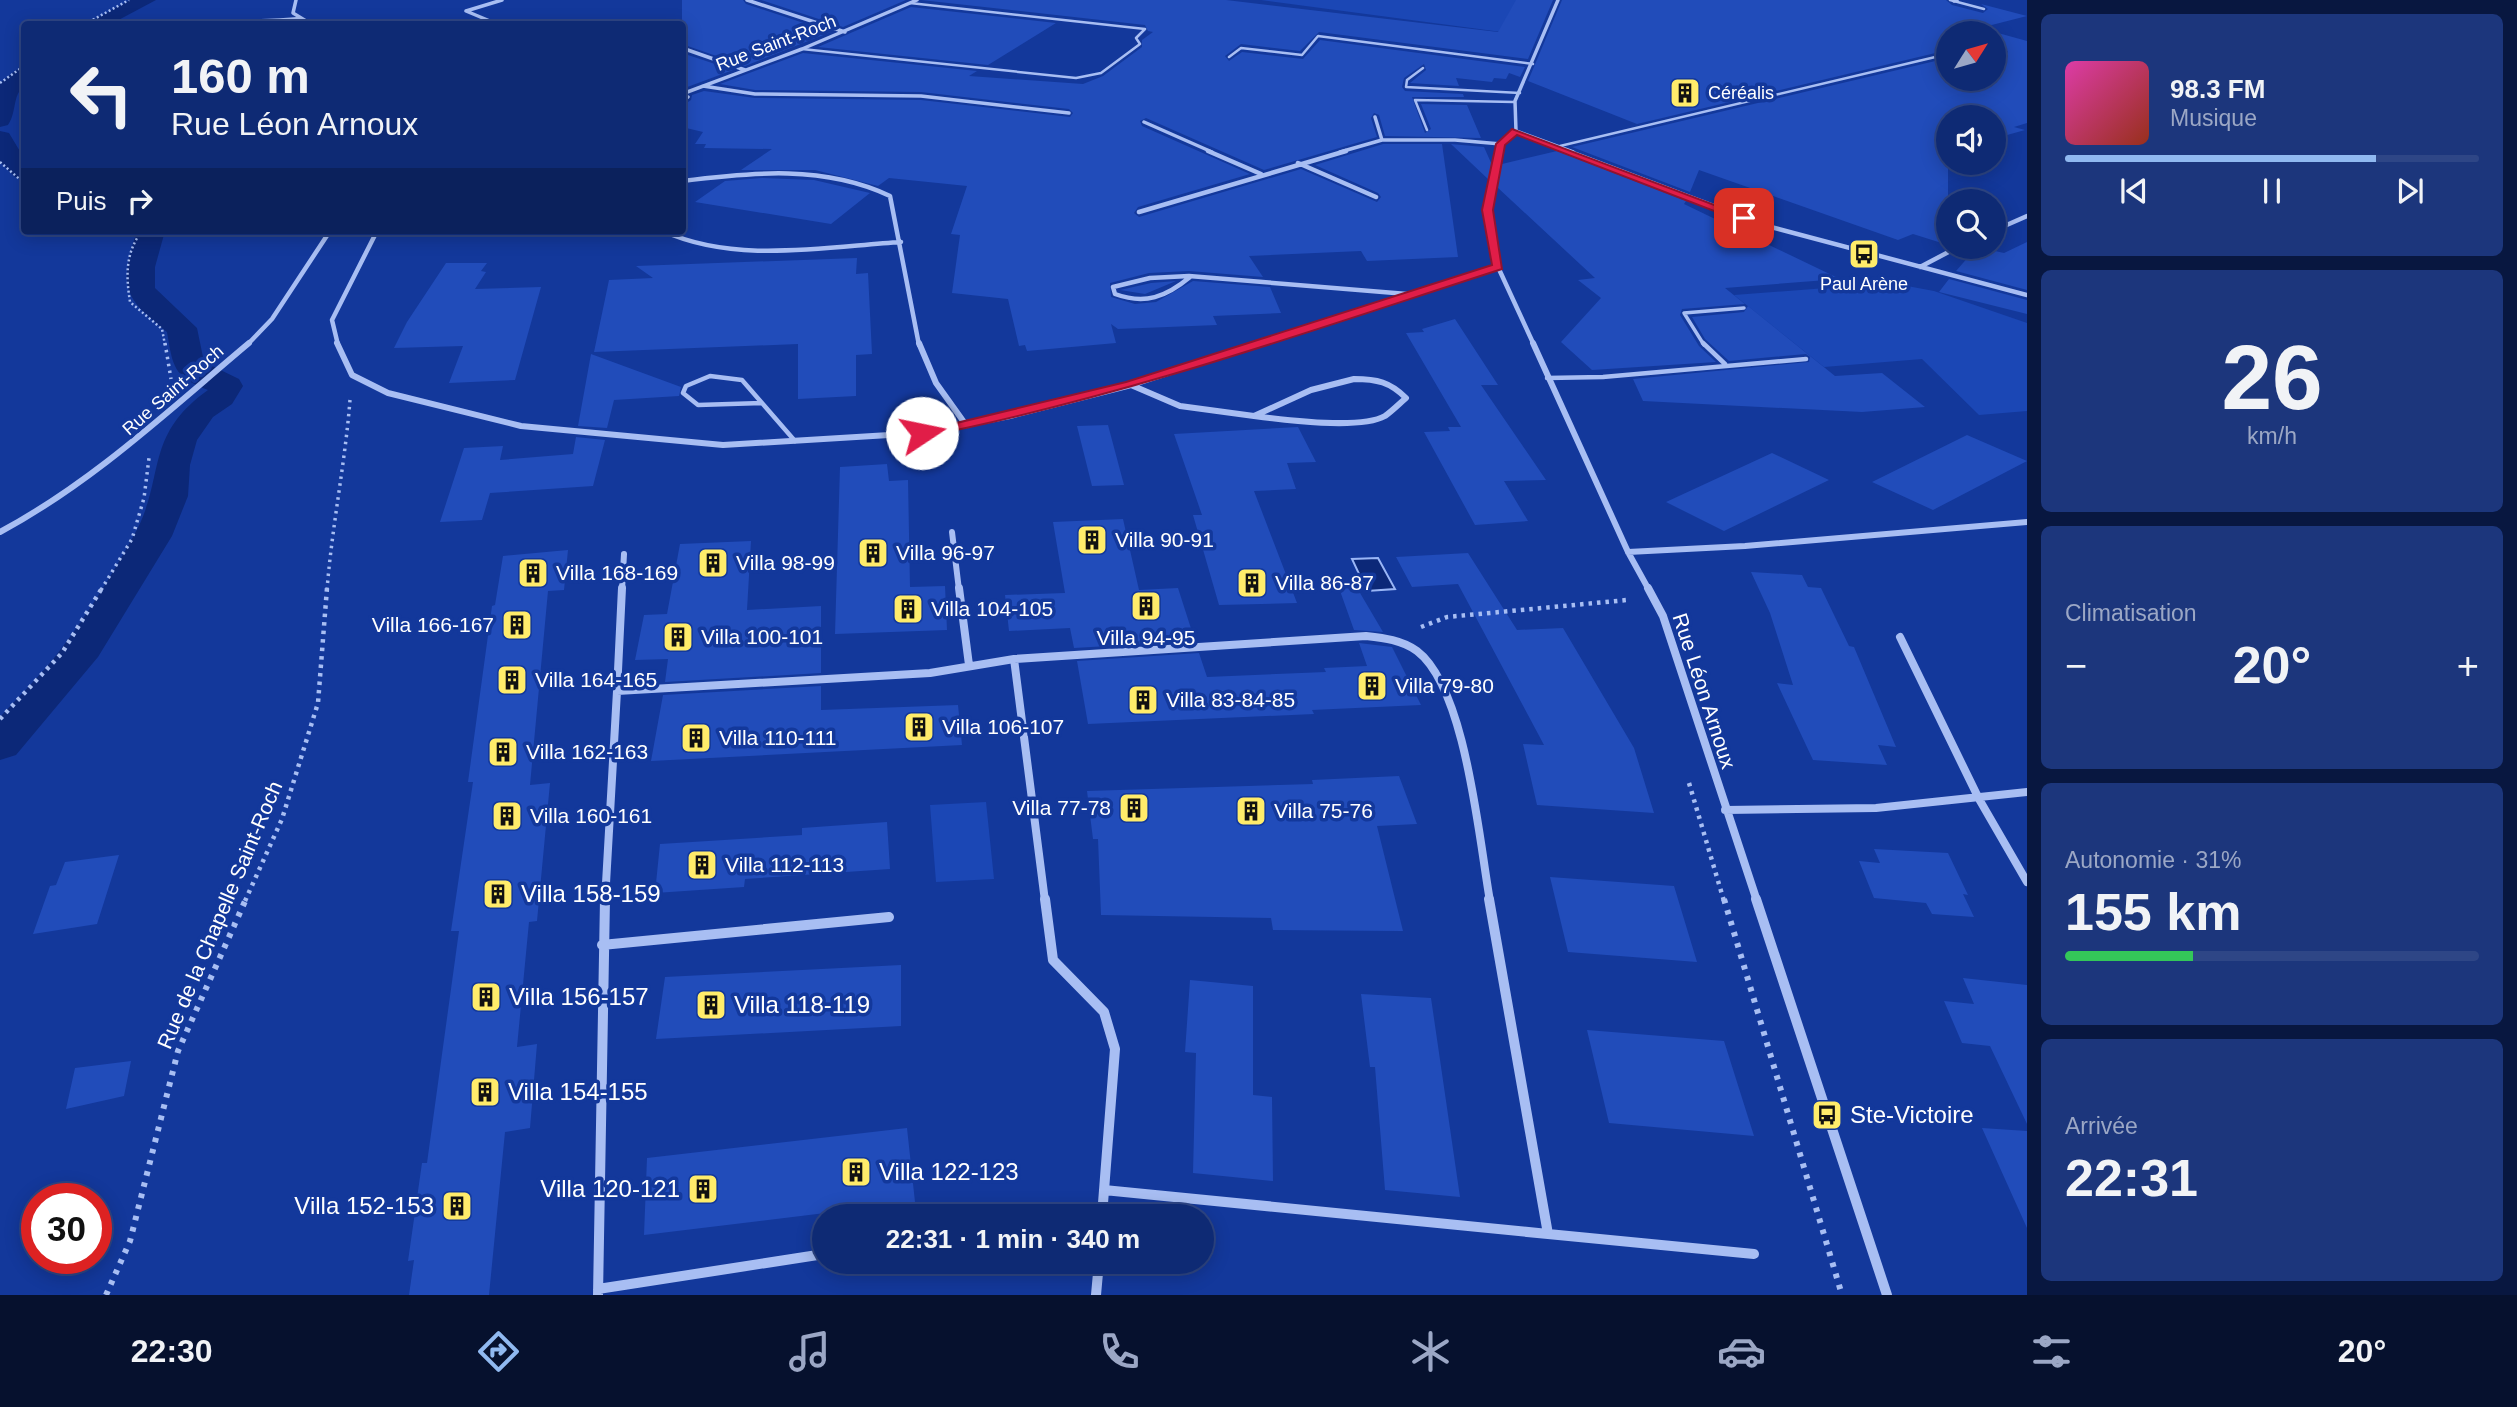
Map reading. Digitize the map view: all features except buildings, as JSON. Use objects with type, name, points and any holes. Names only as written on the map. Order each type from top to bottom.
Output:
[{"type":"street","points":[[296,0],[293,13],[305,21]]},
{"type":"street","points":[[490,21],[466,11],[502,0]]},
{"type":"street","points":[[747,0],[845,32]]},
{"type":"street","name":"Rue Saint-Roch","points":[[686,92],[845,32],[916,0]]},
{"type":"street","points":[[1516,131],[1514,102],[1533,64],[1558,0]]},
{"type":"street","points":[[686,49],[746,71]]},
{"type":"street","points":[[703,86],[755,94],[921,96],[1069,113]]},
{"type":"street","points":[[1375,117],[1382,140]]},
{"type":"street","points":[[1144,122],[1262,175]]},
{"type":"street","points":[[1516,131],[1767,226],[2027,295]]},
{"type":"street","points":[[1139,212],[1382,140],[1455,140],[1501,144],[1516,131]]},
{"type":"street","name":"Rue Léon Arnoux","points":[[1501,144],[1488,210],[1498,267],[1628,552],[1663,616],[1887,1295]]},
{"type":"street","points":[[1298,163],[1376,197]]},
{"type":"street","points":[[686,181],[758,174],[817,177],[876,187],[890,196],[901,242],[911,315],[921,354],[936,383],[965,425]]},
{"type":"street","points":[[2006,225],[2027,216]]},
{"type":"street","name":"Rue Saint-Roch","points":[[0,533],[63,499],[103,470],[272,320],[327,235]]},
{"type":"street","points":[[375,235],[332,320],[335,338],[352,375],[388,393],[521,426],[723,444],[922,433],[965,425],[1131,385],[1498,267]]},
{"type":"street","points":[[672,235],[692,244],[724,248],[901,242]]},
{"type":"street","points":[[1920,267],[1936,259]]},
{"type":"street","points":[[1190,277],[1162,299],[1125,299],[1115,294],[1113,287],[1148,277],[1190,277],[1411,295]]},
{"type":"street","points":[[1131,385],[1180,406],[1254,416],[1300,422],[1353,422],[1383,417],[1406,398],[1399,388],[1383,381],[1357,378],[1336,381],[1254,416]]},
{"type":"street","points":[[1628,552],[1745,546],[2027,523]]},
{"type":"street","points":[[952,532],[969,665]]},
{"type":"street","points":[[624,554],[602,945],[598,1292],[812,1257]]},
{"type":"street","points":[[617,691],[930,673],[1014,660],[1366,636],[1386,636],[1409,644],[1423,653],[1459,726],[1548,1234]]},
{"type":"street","points":[[1900,637],[1979,799],[2027,882]]},
{"type":"street","points":[[1014,660],[1053,960],[1104,1012],[1115,1049],[1103,1204]]},
{"type":"street","points":[[1725,810],[1808,811],[1979,799],[2027,792]]},
{"type":"street","points":[[602,945],[889,917]]},
{"type":"street","points":[[1104,1191],[1754,1254]]},
{"type":"street","points":[[1096,1295],[1098,1274]]},
{"type":"lane","points":[[1954,0],[1984,9]]},
{"type":"lane","points":[[802,49],[1076,78],[1101,73],[1140,44],[1136,38],[1145,29],[910,3]]},
{"type":"lane","points":[[264,21],[300,18]]},
{"type":"lane","points":[[1229,57],[1241,48],[1302,55],[1318,37],[1533,64]]},
{"type":"lane","points":[[1560,146],[1936,57]]},
{"type":"lane","points":[[1423,68],[1407,80],[1406,87],[1520,93]]},
{"type":"lane","points":[[1427,130],[1415,100],[1476,99],[1514,102]]},
{"type":"lane","points":[[1725,364],[1705,346],[1684,313],[1744,308]]},
{"type":"lane","points":[[1547,378],[1602,377],[1725,364],[1806,359]]},
{"type":"lane","points":[[762,403],[698,405],[683,393],[686,386],[694,380],[710,376],[728,376],[742,380],[795,440]]},
{"type":"path","points":[[90,21],[129,0]]},
{"type":"path","points":[[0,83],[21,68]]},
{"type":"path","points":[[0,162],[21,180]]},
{"type":"path","points":[[139,235],[125,272],[130,302],[162,329],[170,377],[185,396]]},
{"type":"path","name":"Rue de la Chapelle Saint-Roch","points":[[107,1295],[130,1241],[178,1051],[282,820],[318,703],[332,526],[346,451],[352,375]]},
{"type":"path","points":[[0,719],[61,653],[132,539],[144,498],[150,450]]},
{"type":"path","points":[[1409,644],[1415,631],[1426,623],[1447,617],[1627,600],[1630,608]]},
{"type":"path","points":[[1688,778],[1842,1295]]},
{"type":"shaded area","points":[[1261,0],[1547,0],[1531,36]]},
{"type":"shaded area","points":[[1891,283],[1934,291],[2027,323],[2027,411],[1979,415],[1922,359],[1824,367],[1734,295]]},
{"type":"shaded area","points":[[1378,558],[1395,589],[1367,591],[1352,559]]},
{"type":"shaded area","points":[[986,802],[994,879],[936,882],[930,805]]},
{"type":"waterway","points":[[102,21],[146,0]]},
{"type":"waterway","points":[[0,120],[7,89],[21,77]]},
{"type":"waterway","points":[[0,138],[8,156],[21,169]]},
{"type":"waterway","points":[[0,745],[77,657],[153,536],[170,496],[172,465],[180,440],[201,410],[220,397],[227,386],[202,376],[189,366],[182,328],[145,297],[139,279],[150,235]]},
{"type":"place","name":"Céréalis","points":[[1685,93]]},
{"type":"place","name":"Paul Arène","points":[[1864,254]]},
{"type":"place","name":"Villa 90-91","points":[[1092,540]]},
{"type":"place","name":"Villa 96-97","points":[[873,553]]},
{"type":"place","name":"Villa 98-99","points":[[713,563]]},
{"type":"place","name":"Villa 168-169","points":[[533,573]]},
{"type":"place","name":"Villa 86-87","points":[[1252,583]]},
{"type":"place","name":"Villa 94-95","points":[[1146,606]]},
{"type":"place","name":"Villa 104-105","points":[[908,609]]},
{"type":"place","name":"Villa 166-167","points":[[517,625]]},
{"type":"place","name":"Villa 100-101","points":[[678,637]]},
{"type":"place","name":"Villa 164-165","points":[[512,680]]},
{"type":"place","name":"Villa 79-80","points":[[1372,686]]},
{"type":"place","name":"Villa 83-84-85","points":[[1143,700]]},
{"type":"place","name":"Villa 106-107","points":[[919,727]]},
{"type":"place","name":"Villa 110-111","points":[[696,738]]},
{"type":"place","name":"Villa 162-163","points":[[503,752]]},
{"type":"place","name":"Villa 77-78","points":[[1134,808]]},
{"type":"place","name":"Villa 75-76","points":[[1251,811]]},
{"type":"place","name":"Villa 160-161","points":[[507,816]]},
{"type":"place","name":"Villa 112-113","points":[[702,865]]},
{"type":"place","name":"Villa 158-159","points":[[498,894]]},
{"type":"place","name":"Villa 156-157","points":[[486,997]]},
{"type":"place","name":"Villa 118-119","points":[[711,1005]]},
{"type":"place","name":"Villa 154-155","points":[[485,1092]]},
{"type":"place","name":"Ste-Victoire","points":[[1827,1115]]},
{"type":"place","name":"Villa 122-123","points":[[856,1172]]},
{"type":"place","name":"Villa 120-121","points":[[703,1189]]},
{"type":"place","name":"Villa 152-153","points":[[457,1206]]},
{"type":"route","points":[[922,433],[1010,416],[1131,385],[1498,267],[1488,210],[1501,144],[1504,138],[1516,131],[1535,136],[1744,218]]}]
